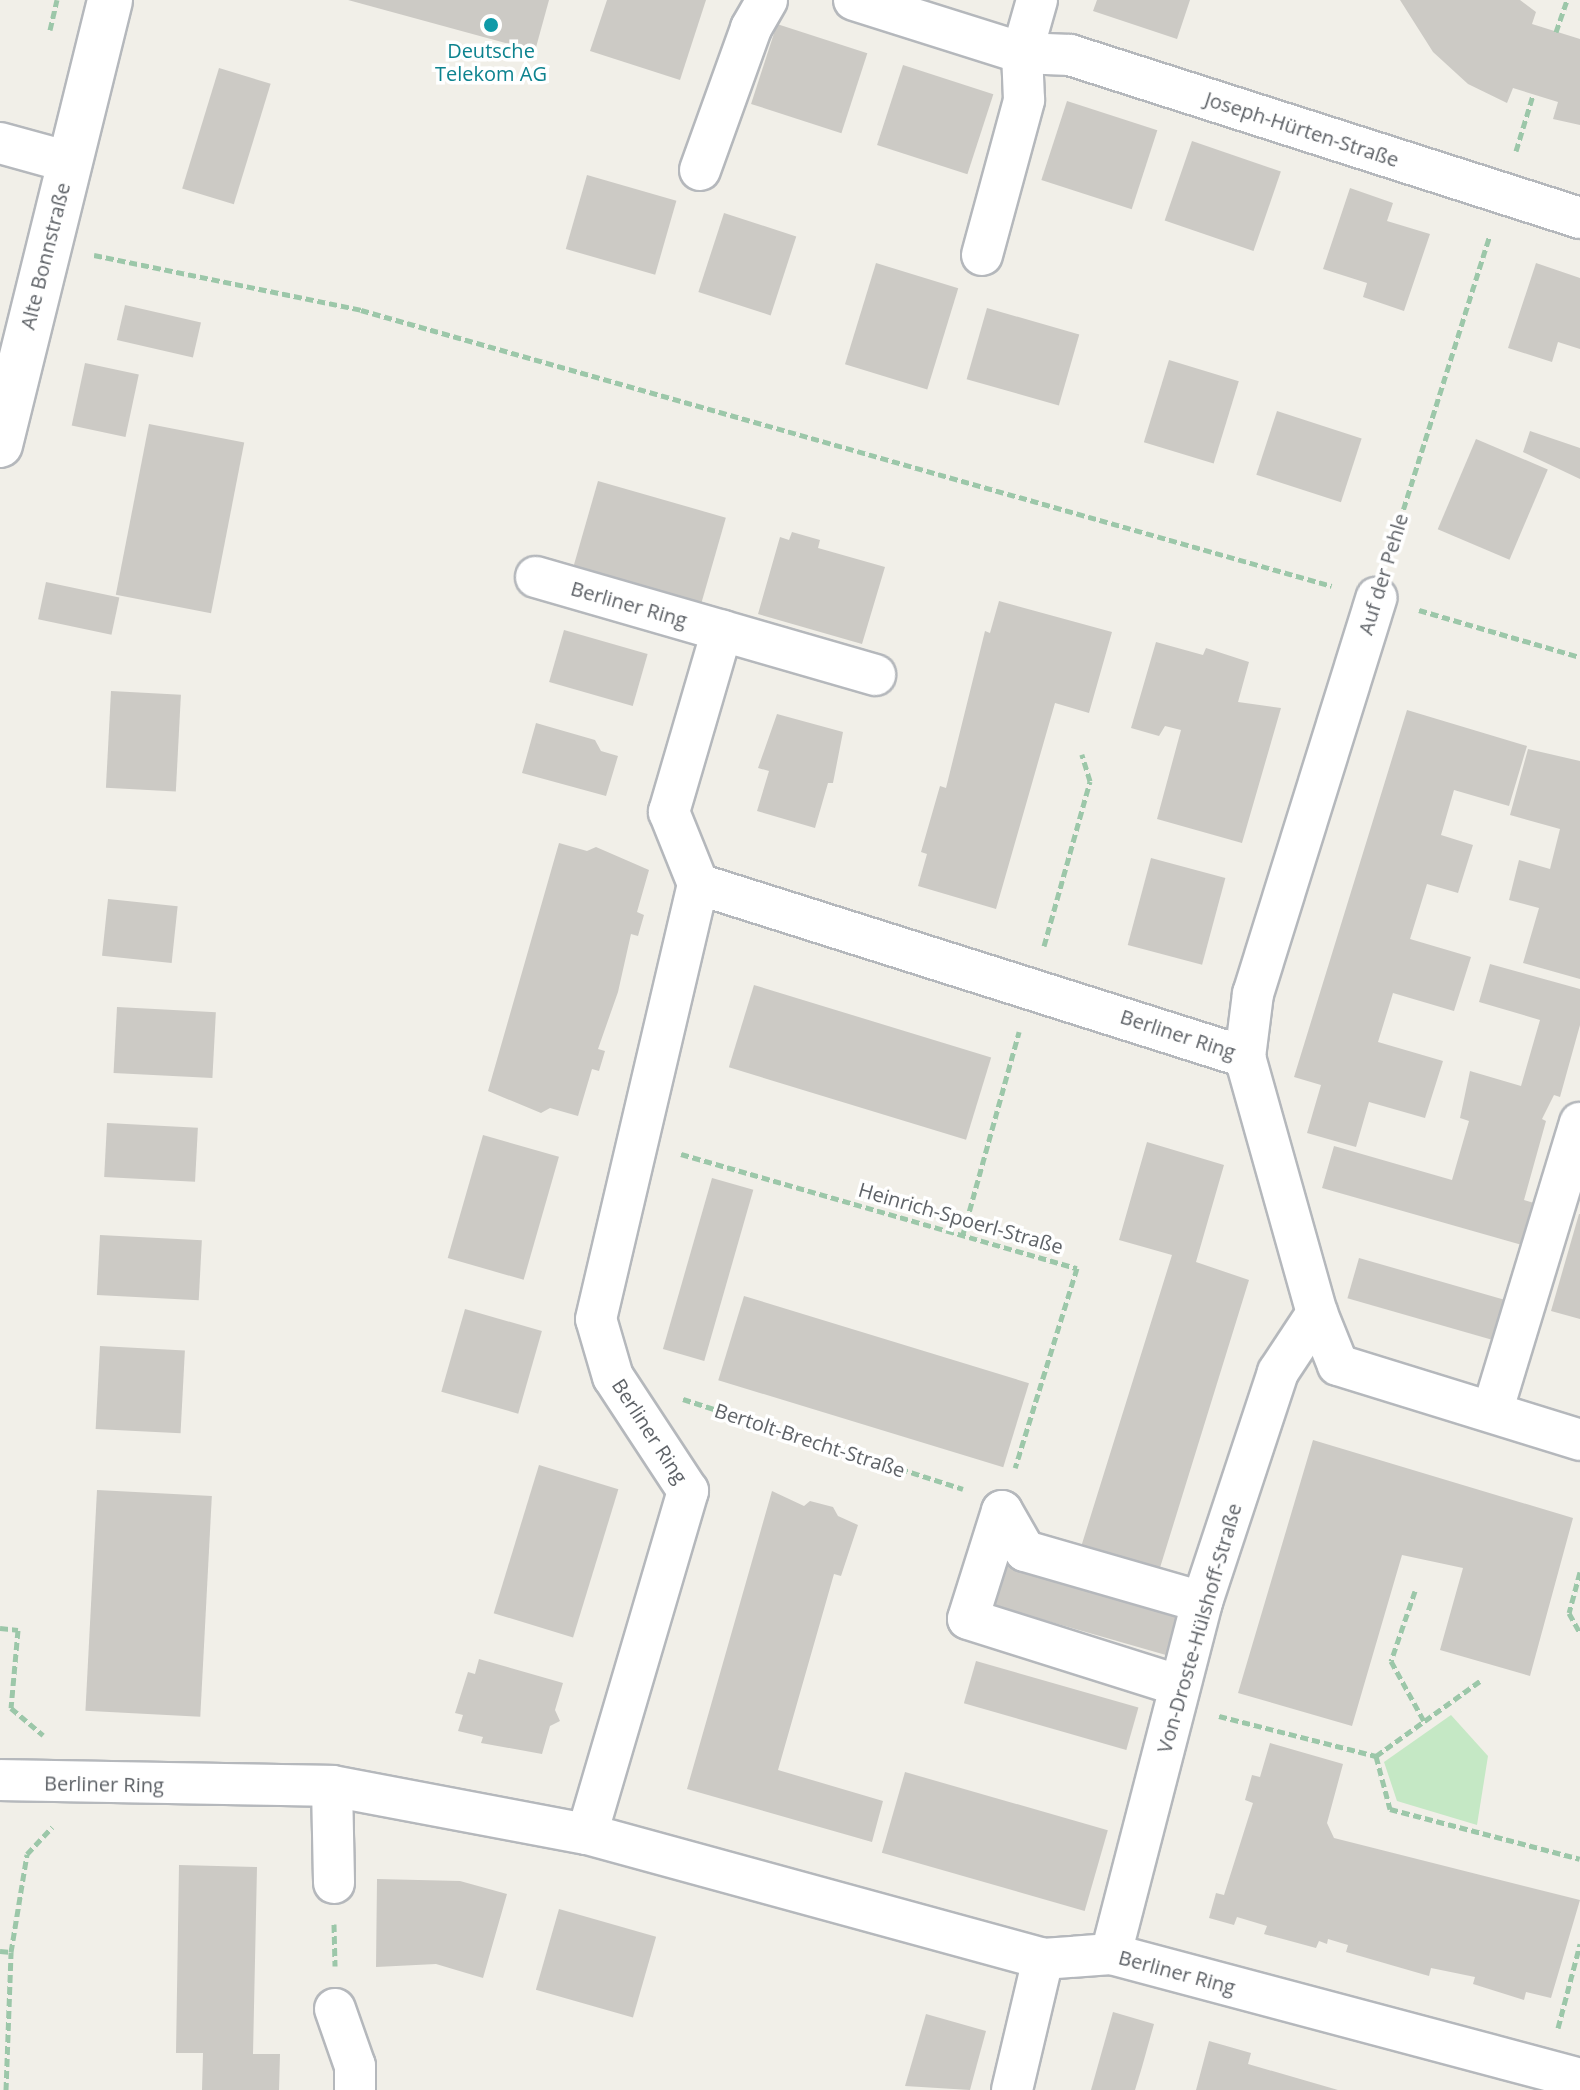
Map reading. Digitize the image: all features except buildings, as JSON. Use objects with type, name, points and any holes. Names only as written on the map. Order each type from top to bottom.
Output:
[{"type":"main road","name":"Alte Bonnstraße","points":[[0,445],[46,245],[110,0]]},
{"type":"street","points":[[700,170],[751,28],[767,0]]},
{"type":"street","name":"Joseph-Hürten-Straße","points":[[854,0],[1022,53],[1070,55],[1580,218]]},
{"type":"street","points":[[982,255],[1024,100],[1022,53],[1037,0]]},
{"type":"street","name":"Alte Bonnstraße","points":[[0,143],[69,162]]},
{"type":"street","name":"Berliner Ring","points":[[536,577],[875,675]]},
{"type":"street","name":"Auf der Pehle","points":[[1245,1057],[1253,994],[1376,598]]},
{"type":"street","points":[[698,884],[669,812],[722,631]]},
{"type":"street","name":"Berliner Ring","points":[[587,1834],[688,1491],[613,1377],[596,1319],[698,884],[1245,1057],[1317,1313],[1338,1365],[1493,1409],[1580,1440]]},
{"type":"street","points":[[1493,1409],[1580,1123]]},
{"type":"street","name":"Von-Droste-Hülshoff-Straße","points":[[1111,1954],[1202,1602],[1278,1372],[1317,1313]]},
{"type":"street","points":[[1002,1511],[1025,1551],[1202,1602]]},
{"type":"street","points":[[1002,1511],[968,1619],[1178,1696]]},
{"type":"street","name":"Berliner Ring","points":[[0,1780],[55,1785],[332,1786],[587,1834],[1043,1959],[1111,1954],[1503,2076],[1564,2075]]},
{"type":"street","points":[[332,1786],[334,1883]]},
{"type":"street","points":[[1012,2090],[1043,1959]]},
{"type":"street","points":[[335,2009],[355,2066],[355,2090]]},
{"type":"path","points":[[1556,32],[1567,0]]},
{"type":"path","name":"Auf der Pehle","points":[[1376,598],[1533,95]]},
{"type":"path","points":[[46,245],[361,310],[1580,657]]},
{"type":"path","name":"Heinrich-Spoerl-Straße","points":[[638,1142],[1077,1268],[1002,1511]]},
{"type":"path","name":"Bertolt-Brecht-Straße","points":[[613,1377],[969,1491],[1002,1511]]},
{"type":"path","points":[[1580,1572],[1569,1613],[1580,1633]]},
{"type":"path","points":[[1415,1591],[1391,1661],[1424,1721]]},
{"type":"path","points":[[0,1628],[18,1630],[11,1708],[27,1726],[54,1741],[55,1785],[52,1828],[27,1854],[11,1952],[6,2090]]},
{"type":"path","points":[[1376,1756],[1480,1681]]},
{"type":"path","points":[[1178,1696],[1376,1756]]},
{"type":"path","points":[[1376,1756],[1390,1809],[1580,1859]]},
{"type":"path","points":[[334,1883],[335,2009]]},
{"type":"path","points":[[1564,2075],[1580,1944]]},
{"type":"path","points":[[0,1951],[11,1952]]},
{"type":"green space","points":[[1451,1715],[1488,1756],[1477,1825],[1397,1801],[1384,1762]]},
{"type":"place","name":"Deutsche Telekom AG","points":[[491,25]]}]
